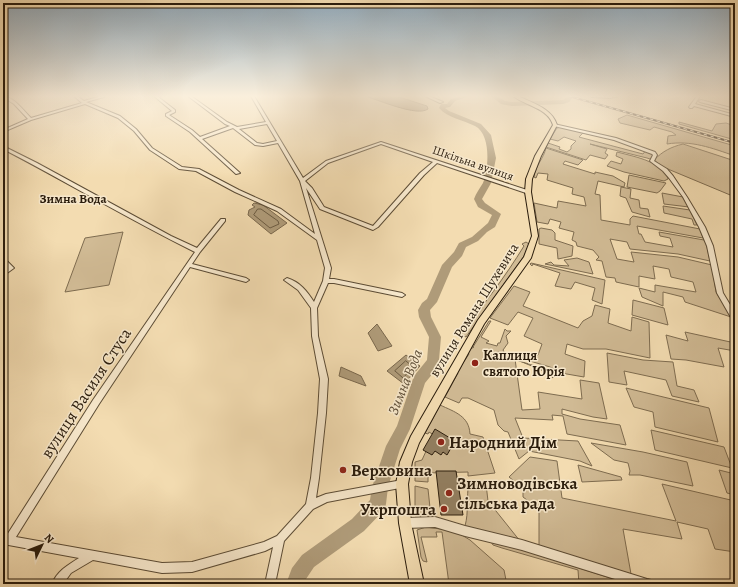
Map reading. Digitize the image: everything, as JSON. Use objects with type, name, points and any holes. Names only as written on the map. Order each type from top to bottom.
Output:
[{"type":"main road","name":"вулиця Романа Шухевича","points":[[417,584],[405,523],[402,484],[406,462],[415,440],[446,382],[481,322],[527,258],[535,236],[528,192],[531,172],[542,146],[554,125]]},
{"type":"street","points":[[3,131],[20,123]]},
{"type":"street","points":[[127,123],[135,130],[151,149],[181,168],[198,170],[237,191],[260,200],[279,210],[319,239]]},
{"type":"street","points":[[181,123],[200,138],[238,173]]},
{"type":"street","points":[[229,123],[256,144],[263,145],[280,142]]},
{"type":"street","points":[[200,138],[234,127],[265,123]]},
{"type":"street","points":[[268,123],[302,181],[328,268],[326,281],[314,308],[315,336],[324,379],[317,456],[310,506]]},
{"type":"street","points":[[554,125],[605,136],[646,149],[655,154],[652,160],[666,170],[702,227],[710,246],[720,293],[735,319]]},
{"type":"street","name":"Шкільна вулиця","points":[[302,181],[327,162],[381,143],[528,192]]},
{"type":"street","points":[[3,148],[42,167],[169,237],[198,251]]},
{"type":"street","points":[[302,181],[310,188],[322,208],[373,228],[422,174],[437,161]]},
{"type":"street","name":"вулиця Василя Стуса","points":[[6,539],[198,251],[223,220]]},
{"type":"street","points":[[3,260],[11,268],[3,274]]},
{"type":"street","points":[[190,265],[246,280]]},
{"type":"street","points":[[287,280],[293,282],[302,289],[314,308]]},
{"type":"street","points":[[326,281],[334,281],[402,295]]},
{"type":"street","points":[[6,539],[162,568],[192,567],[265,546],[280,539],[310,506],[326,498],[402,484]]},
{"type":"street","points":[[405,523],[435,522],[522,545],[647,584]]},
{"type":"street","points":[[270,584],[280,539]]},
{"type":"street","points":[[58,584],[68,570],[93,555]]},
{"type":"shaded area","points":[[622,123],[656,123],[735,146],[735,156],[693,144],[667,144],[668,136],[676,135],[672,132],[654,127],[650,130]]},
{"type":"shaded area","points":[[684,123],[712,131],[716,124],[727,123],[735,126],[735,140],[679,124]]},
{"type":"shaded area","points":[[562,127],[624,142],[643,149],[607,138],[583,133],[579,137],[643,154],[646,150],[654,156],[650,159],[590,144],[607,149],[605,153],[608,155],[605,159],[590,155],[586,160],[546,147],[548,143],[560,147],[559,149],[567,152],[576,141],[564,137],[558,141],[550,139],[557,128]]},
{"type":"shaded area","points":[[683,144],[735,161],[735,197],[663,167],[654,160],[667,150]]},
{"type":"shaded area","points":[[546,148],[583,160],[578,165],[565,161],[563,164],[595,174],[595,172],[613,176],[625,183],[624,187],[598,181],[595,194],[600,195],[601,220],[630,225],[630,219],[633,216],[700,229],[703,238],[637,226],[639,234],[641,234],[645,242],[673,247],[670,238],[660,236],[659,232],[704,240],[706,242],[710,261],[678,254],[630,249],[627,242],[610,239],[617,259],[634,262],[631,252],[678,257],[712,265],[716,292],[731,317],[685,302],[683,297],[663,292],[663,306],[642,297],[639,288],[655,292],[655,285],[696,292],[693,282],[671,277],[669,269],[653,266],[655,279],[639,276],[639,287],[616,282],[615,278],[606,277],[602,261],[596,260],[599,257],[593,250],[577,246],[576,242],[572,240],[574,232],[559,228],[561,222],[550,219],[548,224],[537,222],[534,203],[557,208],[558,201],[586,206],[584,197],[572,194],[573,188],[547,180],[548,174],[538,173],[536,178],[534,177],[536,169]]},
{"type":"shaded area","points":[[617,152],[651,162],[668,175],[668,179],[664,181],[624,172],[607,166],[611,161],[621,164],[623,159],[616,156]]},
{"type":"shaded area","points":[[629,175],[666,183],[657,193],[627,187]]},
{"type":"shaded area","points":[[621,187],[631,189],[630,198],[639,200],[640,208],[648,209],[650,217],[632,212],[626,198],[620,196]]},
{"type":"shaded area","points":[[662,193],[683,197],[689,207],[664,204]]},
{"type":"shaded area","points":[[663,206],[690,210],[697,225],[694,225],[692,219],[664,213]]},
{"type":"shaded area","points":[[539,229],[552,230],[555,233],[555,240],[573,246],[572,256],[558,259],[557,248],[539,244]]},
{"type":"shaded area","points":[[123,232],[109,285],[65,292],[85,238]]},
{"type":"shaded area","points":[[526,242],[529,244],[524,256],[466,337],[460,334],[517,258],[524,246],[522,244]]},
{"type":"shaded area","points":[[577,258],[589,262],[593,274],[545,264],[551,262],[554,265],[569,266],[564,260]]},
{"type":"shaded area","points":[[531,263],[605,280],[602,304],[592,300],[595,288],[575,282],[571,289],[555,286],[560,273],[533,264],[532,266],[530,264]]},
{"type":"shaded area","points":[[514,286],[530,292],[523,306],[578,328],[583,321],[592,316],[595,305],[610,309],[608,323],[631,331],[632,317],[649,322],[650,358],[606,349],[583,349],[567,344],[565,354],[585,361],[584,377],[561,373],[550,367],[520,358],[538,355],[542,344],[524,336],[533,318],[518,312],[508,325],[490,318]]},
{"type":"shaded area","points":[[633,300],[664,308],[668,325],[632,315]]},
{"type":"shaded area","points":[[489,321],[491,321],[481,337],[489,341],[486,343],[497,346],[498,343],[500,343],[505,329],[507,331],[511,331],[506,336],[508,343],[503,350],[505,354],[498,352],[515,360],[522,410],[540,409],[538,392],[582,399],[580,380],[599,383],[607,419],[562,409],[562,414],[580,419],[620,425],[626,445],[567,434],[563,416],[552,415],[553,420],[515,418],[523,438],[578,441],[592,466],[580,461],[529,451],[519,459],[508,432],[504,431],[498,425],[494,410],[468,398],[462,398],[459,403],[445,397],[458,373],[457,372],[469,354],[467,351],[474,347]]},
{"type":"shaded area","points":[[685,332],[735,343],[735,351],[718,348],[724,367],[686,360],[671,359],[666,335],[688,341]]},
{"type":"shaded area","points":[[607,353],[643,360],[673,362],[677,386],[694,390],[699,402],[672,396],[666,380],[624,371],[627,385],[609,382]]},
{"type":"shaded area","points":[[521,362],[557,374],[554,374],[553,378],[546,372]]},
{"type":"shaded area","points":[[626,388],[709,408],[718,442],[655,427],[653,412],[634,407]]},
{"type":"shaded area","points":[[440,405],[460,415],[467,423],[470,434],[483,437],[495,473],[468,476],[468,472],[428,473],[428,482],[415,481],[415,462],[422,460],[427,449],[444,441],[429,432],[428,434],[425,433]]},
{"type":"shaded area","points":[[651,430],[724,447],[732,468],[655,450]]},
{"type":"shaded area","points":[[591,443],[643,452],[687,462],[693,486],[640,475],[629,475],[630,471],[628,463],[614,460]]},
{"type":"shaded area","points":[[530,457],[557,461],[562,498],[676,521],[662,484],[735,501],[735,552],[715,549],[708,529],[677,522],[682,539],[623,529],[631,574],[539,546],[539,509],[523,497],[523,488],[509,477]]},
{"type":"shaded area","points":[[578,465],[621,477],[622,480],[582,482]]},
{"type":"shaded area","points":[[719,470],[735,474],[735,495],[727,493]]},
{"type":"shaded area","points":[[471,481],[486,484],[488,501],[520,541],[465,526],[468,488],[469,482]]},
{"type":"shaded area","points":[[415,486],[428,489],[431,517],[415,516]]},
{"type":"shaded area","points":[[426,527],[455,531],[470,540],[504,570],[506,580],[472,580],[473,584],[449,584],[442,532],[436,532],[437,537],[421,537],[427,562],[423,561],[421,557],[417,530]]},
{"type":"shaded area","points":[[491,542],[523,550],[629,584],[579,584],[578,570],[502,548],[493,545]]},
{"type":"water","points":[[254,203],[263,205],[287,223],[271,234],[248,215],[249,210],[255,207],[252,205]]},
{"type":"water","points":[[377,324],[392,346],[378,351],[368,333]]},
{"type":"water","points":[[406,355],[420,366],[404,384],[387,371]]},
{"type":"water","points":[[341,367],[361,376],[366,386],[339,376]]},
{"type":"building","name":"Народний Дім","points":[[435,429],[455,441],[447,455],[443,452],[441,455],[435,451],[432,455],[423,450]]},
{"type":"building","name":"Зимноводівська сільська рада","points":[[436,471],[456,471],[463,515],[441,515]]},
{"type":"waterway","name":"Зимна Вода","points":[[295,584],[298,574],[308,561],[358,525],[378,504],[380,487],[393,446],[403,429],[419,380],[429,368],[433,360],[435,337],[425,317],[424,310],[431,302],[447,265],[458,254],[462,245],[475,239],[484,230],[492,225],[497,214],[481,205],[478,199],[487,183],[492,158],[488,135],[479,125],[475,123]]},
{"type":"railway","points":[[666,123],[735,143]]},
{"type":"place","name":"Каплиця святого Юрія","points":[[475,363]]},
{"type":"place","name":"Народний Дім","points":[[441,442]]},
{"type":"place","name":"Верховина","points":[[343,470]]},
{"type":"place","name":"Зимноводівська сільська рада","points":[[449,493]]},
{"type":"place","name":"Укрпошта","points":[[444,509]]},
{"type":"district","name":"Зимна Вода","points":[[73,198]]}]
